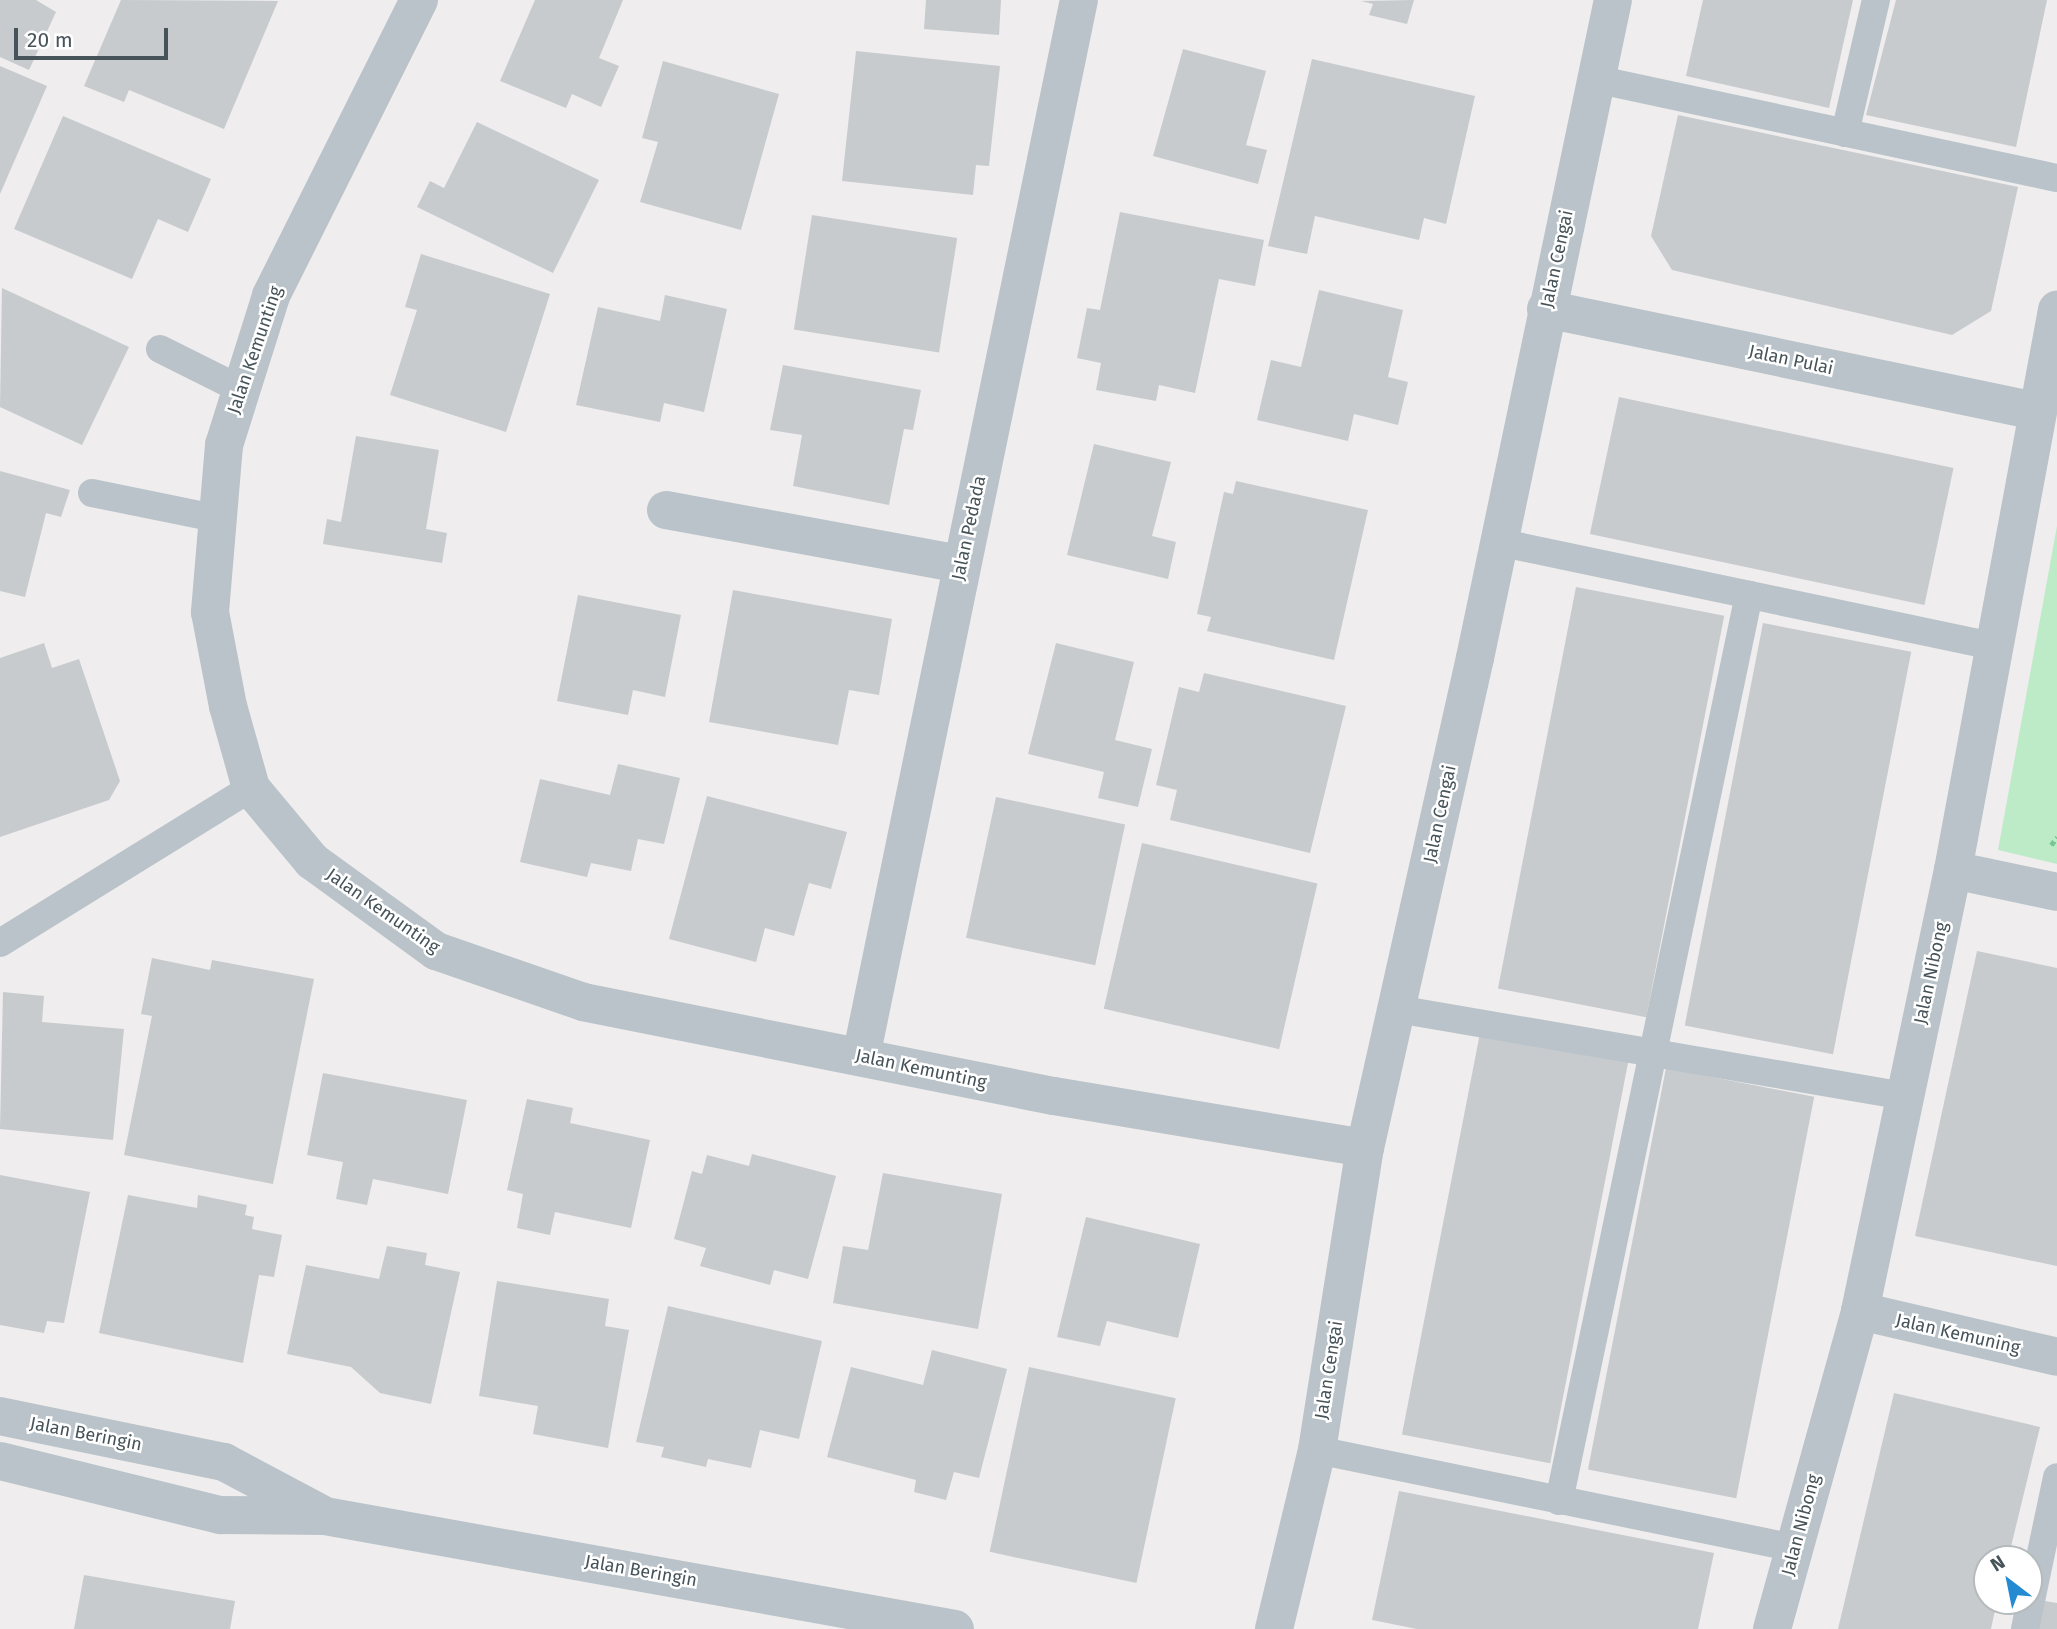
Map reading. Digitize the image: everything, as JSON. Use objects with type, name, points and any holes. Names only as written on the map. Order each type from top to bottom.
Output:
[{"type":"street","name":"Jalan Kemunting","points":[[419,0],[271,296],[224,445],[215,519],[210,612],[228,706],[251,788],[313,861],[436,951],[583,1002],[1054,1096],[1365,1148]]},
{"type":"street","name":"Jalan Pedada","points":[[861,1057],[1079,0]]},
{"type":"street","name":"Jalan Cengai","points":[[1274,1629],[1317,1450],[1365,1148],[1498,542],[1612,0]]},
{"type":"street","name":"Jalan Pulai","points":[[1546,309],[2036,411]]},
{"type":"street","name":"Jalan Nibong","points":[[1772,1629],[1860,1311],[1953,870],[2036,411],[2057,310]]},
{"type":"street","points":[[666,510],[961,564]]},
{"type":"street","points":[[1953,870],[2057,892]]},
{"type":"street","name":"Jalan Kemuning","points":[[1860,1311],[2057,1357]]},
{"type":"street","name":"Jalan Beringin","points":[[0,1416],[224,1462],[325,1516]]},
{"type":"street","name":"Jalan Beringin","points":[[0,1461],[220,1515],[325,1516],[897,1623],[955,1629]]},
{"type":"lane","points":[[1845,134],[1877,0]]},
{"type":"lane","points":[[1595,79],[2057,178]]},
{"type":"lane","points":[[159,349],[240,389]]},
{"type":"lane","points":[[93,493],[215,519]]},
{"type":"lane","points":[[1498,542],[1993,646]]},
{"type":"lane","points":[[1559,1501],[1749,595]]},
{"type":"lane","points":[[0,943],[251,788]]},
{"type":"lane","points":[[1397,1009],[1905,1096]]},
{"type":"lane","points":[[1317,1450],[1794,1548]]},
{"type":"lane","points":[[2025,1629],[2046,1579],[2057,1477]]},
{"type":"green space","points":[[2057,526],[2057,864],[1998,850]]},
{"type":"building","points":[[0,0],[36,0],[56,12],[29,70],[0,57]]},
{"type":"building","points":[[121,0],[278,1],[224,129],[129,90],[124,102],[84,86]]},
{"type":"building","points":[[535,0],[623,0],[599,58],[619,66],[601,107],[572,94],[566,108],[500,81]]},
{"type":"building","points":[[926,0],[1001,0],[999,35],[924,29]]},
{"type":"building","points":[[1414,0],[1407,24],[1369,15],[1373,4],[1361,1]]},
{"type":"building","points":[[1703,0],[1853,0],[1829,108],[1686,76]]},
{"type":"building","points":[[1896,0],[2047,0],[2016,147],[1866,115]]},
{"type":"building","points":[[1183,49],[1266,71],[1246,145],[1267,150],[1258,184],[1153,156]]},
{"type":"building","points":[[856,51],[1000,66],[989,166],[976,165],[973,195],[842,181]]},
{"type":"building","points":[[1312,59],[1475,96],[1446,224],[1424,218],[1419,240],[1315,216],[1307,254],[1268,246]]},
{"type":"building","points":[[663,61],[779,94],[741,230],[640,202],[658,142],[642,138]]},
{"type":"building","points":[[0,66],[47,86],[0,194]]},
{"type":"building","points":[[1678,115],[2018,187],[1991,311],[1952,335],[1672,270],[1651,236]]},
{"type":"building","points":[[63,116],[211,179],[188,232],[158,219],[132,279],[14,229]]},
{"type":"building","points":[[477,122],[599,180],[553,273],[417,207],[430,181],[444,188]]},
{"type":"building","points":[[1120,212],[1264,240],[1255,286],[1219,279],[1195,393],[1159,385],[1156,401],[1096,390],[1101,363],[1077,358],[1087,308],[1100,310]]},
{"type":"building","points":[[812,215],[957,238],[939,353],[794,330]]},
{"type":"building","points":[[421,254],[550,294],[506,432],[390,395],[417,310],[405,307]]},
{"type":"building","points":[[2,288],[129,347],[82,445],[0,407]]},
{"type":"building","points":[[1319,290],[1403,310],[1388,377],[1408,382],[1398,425],[1354,414],[1348,441],[1257,420],[1271,360],[1301,367]]},
{"type":"building","points":[[665,295],[727,309],[704,412],[664,403],[660,422],[576,405],[598,307],[660,321]]},
{"type":"building","points":[[783,365],[921,390],[913,430],[904,429],[889,505],[793,486],[802,435],[770,430]]},
{"type":"building","points":[[1619,397],[1954,468],[1924,605],[1590,534]]},
{"type":"building","points":[[356,436],[439,450],[426,529],[447,533],[442,563],[323,544],[327,519],[341,522]]},
{"type":"building","points":[[1094,444],[1171,462],[1152,536],[1176,542],[1168,579],[1067,555]]},
{"type":"building","points":[[0,471],[70,490],[61,517],[46,513],[25,597],[0,591]]},
{"type":"building","points":[[1236,481],[1368,510],[1334,660],[1207,631],[1211,617],[1197,614],[1224,492],[1233,494]]},
{"type":"building","points":[[1576,587],[1724,616],[1646,1017],[1498,988]]},
{"type":"building","points":[[733,590],[892,619],[879,695],[849,690],[838,745],[709,722]]},
{"type":"building","points":[[578,595],[681,615],[665,697],[633,690],[628,715],[557,701]]},
{"type":"building","points":[[1763,623],[1911,652],[1833,1054],[1685,1025]]},
{"type":"building","points":[[44,643],[52,668],[79,659],[120,781],[109,800],[0,837],[0,658]]},
{"type":"building","points":[[1056,643],[1134,662],[1115,740],[1152,749],[1138,807],[1098,798],[1104,772],[1028,754]]},
{"type":"building","points":[[1204,673],[1346,706],[1310,853],[1170,820],[1177,790],[1156,785],[1179,687],[1199,692]]},
{"type":"building","points":[[618,764],[680,778],[664,844],[638,839],[631,871],[591,863],[587,877],[520,862],[540,779],[610,795]]},
{"type":"building","points":[[707,796],[847,832],[831,889],[809,883],[794,936],[765,928],[756,962],[669,939]]},
{"type":"building","points":[[996,797],[1125,824],[1095,965],[966,938]]},
{"type":"building","points":[[1142,843],[1317,883],[1279,1049],[1104,1009]]},
{"type":"building","points":[[1977,951],[2057,968],[2057,1266],[1915,1236]]},
{"type":"building","points":[[152,958],[210,970],[212,960],[314,979],[273,1184],[124,1155],[152,1016],[141,1014]]},
{"type":"building","points":[[3,992],[44,996],[42,1022],[124,1029],[113,1140],[0,1129]]},
{"type":"building","points":[[1480,1033],[1628,1062],[1550,1463],[1402,1434]]},
{"type":"building","points":[[1666,1068],[1814,1097],[1736,1498],[1588,1469]]},
{"type":"building","points":[[323,1073],[467,1100],[448,1194],[373,1179],[367,1205],[336,1199],[343,1162],[307,1155]]},
{"type":"building","points":[[527,1099],[573,1108],[570,1123],[650,1140],[631,1228],[555,1212],[550,1235],[517,1228],[523,1194],[507,1190]]},
{"type":"building","points":[[752,1154],[836,1176],[808,1279],[774,1270],[770,1285],[700,1266],[706,1248],[674,1239],[692,1171],[702,1174],[707,1155],[749,1166]]},
{"type":"building","points":[[883,1173],[1002,1194],[978,1329],[833,1303],[843,1246],[868,1250]]},
{"type":"building","points":[[0,1175],[90,1192],[64,1323],[47,1321],[44,1333],[0,1325]]},
{"type":"building","points":[[128,1195],[197,1208],[198,1195],[247,1205],[245,1215],[254,1217],[252,1229],[282,1235],[274,1277],[259,1275],[243,1363],[99,1333]]},
{"type":"building","points":[[1086,1217],[1200,1244],[1178,1338],[1107,1321],[1100,1346],[1057,1337]]},
{"type":"building","points":[[387,1246],[427,1253],[425,1265],[460,1272],[431,1404],[380,1393],[351,1367],[287,1354],[306,1265],[379,1279]]},
{"type":"building","points":[[497,1281],[609,1299],[605,1326],[629,1330],[608,1448],[533,1434],[538,1406],[479,1396]]},
{"type":"building","points":[[668,1306],[822,1341],[799,1439],[760,1430],[751,1468],[708,1459],[706,1467],[661,1457],[664,1447],[636,1442]]},
{"type":"building","points":[[932,1350],[1007,1369],[979,1478],[954,1472],[946,1500],[914,1492],[916,1480],[827,1457],[851,1367],[923,1385]]},
{"type":"building","points":[[1029,1367],[1176,1398],[1136,1583],[990,1552]]},
{"type":"building","points":[[1894,1393],[2040,1427],[2011,1545],[1973,1545],[1973,1615],[1994,1615],[1991,1629],[1838,1629]]},
{"type":"building","points":[[1399,1491],[1714,1553],[1698,1629],[1417,1629],[1372,1620]]},
{"type":"building","points":[[84,1575],[235,1601],[230,1629],[74,1629]]},
{"type":"building","points":[[2045,1601],[2057,1603],[2057,1629],[2038,1629]]}]
